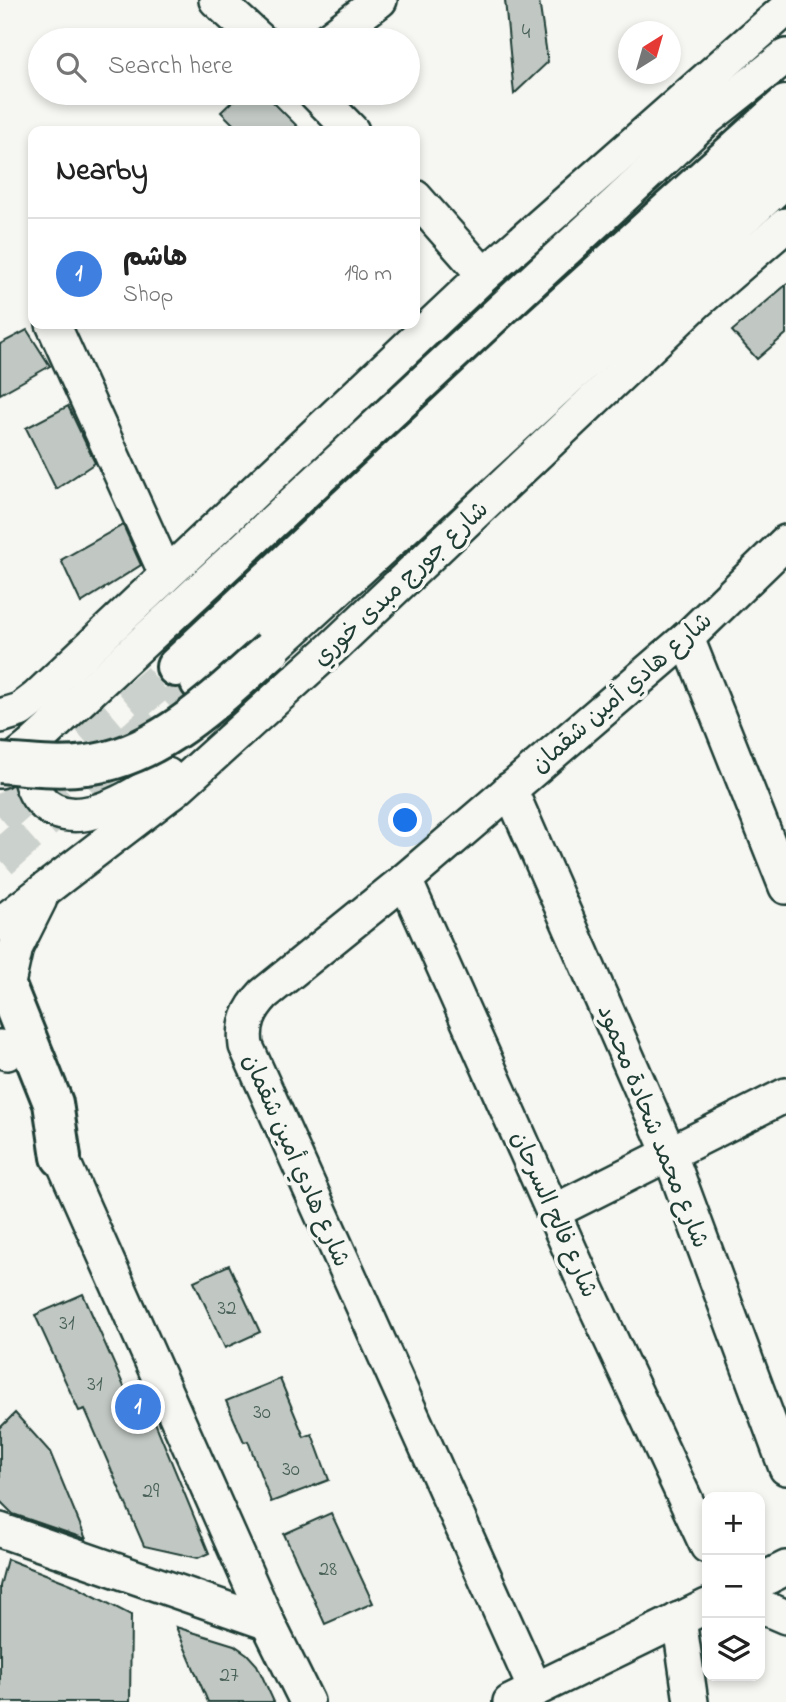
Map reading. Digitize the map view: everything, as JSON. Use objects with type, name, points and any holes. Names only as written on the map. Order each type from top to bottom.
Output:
[{"type":"main road","points":[[786,105],[533,333],[188,674],[786,145]]},
{"type":"main road","points":[[15,755],[86,765],[117,758],[168,734],[220,695],[271,650]]},
{"type":"main road","points":[[3,980],[53,1103],[59,1128],[61,1157]]},
{"type":"main road","points":[[2,1047],[61,1157]]},
{"type":"street","points":[[216,0],[247,28]]},
{"type":"street","points":[[343,28],[380,0]]},
{"type":"street","points":[[0,716],[20,710],[37,697],[484,275],[786,9]]},
{"type":"street","points":[[596,221],[622,176],[737,52]]},
{"type":"street","points":[[0,771],[708,118],[786,56]]},
{"type":"street","points":[[327,105],[347,126]]},
{"type":"street","points":[[271,650],[786,180]]},
{"type":"street","points":[[420,203],[484,275]]},
{"type":"street","name":"شارع جورج مبدى خوري","points":[[0,924],[176,789],[333,647],[697,302],[786,225]]},
{"type":"street","points":[[56,329],[166,574]]},
{"type":"street","name":"شارع هادي أمين شقمان","points":[[523,1696],[246,1046],[244,1031],[247,1017],[259,999],[405,880],[688,638],[786,542]]},
{"type":"street","points":[[688,638],[786,887]]},
{"type":"street","points":[[15,755],[28,772],[38,800],[55,811],[84,814],[92,812],[144,789],[171,772],[333,647]]},
{"type":"street","name":"شارع محمد شحادة محمود","points":[[510,789],[670,1155],[786,1468]]},
{"type":"street","name":"شارع فالح السرحان","points":[[405,880],[555,1211],[586,1286],[702,1535]]},
{"type":"street","points":[[3,980],[24,928],[53,883]]},
{"type":"street","points":[[555,1211],[786,1095]]},
{"type":"street","points":[[61,1157],[268,1623],[307,1702]]},
{"type":"street","points":[[0,1530],[268,1623]]},
{"type":"street","points":[[765,1578],[786,1568]]},
{"type":"street","points":[[765,1608],[786,1617]]},
{"type":"street","points":[[523,1696],[693,1613],[691,1702]]},
{"type":"building","points":[[505,0],[539,0],[548,62],[514,94]]},
{"type":"building","points":[[228,105],[276,105],[297,126],[235,126],[221,112]]},
{"type":"building","points":[[786,285],[786,334],[757,359],[732,331]]},
{"type":"building","points":[[27,330],[50,366],[0,394],[0,344]]},
{"type":"building","points":[[68,406],[95,463],[56,489],[26,428]]},
{"type":"building","points":[[123,525],[141,565],[81,603],[61,560]]},
{"type":"building","points":[[229,1265],[260,1332],[225,1348],[194,1281]]},
{"type":"building","points":[[83,1294],[137,1416],[150,1410],[209,1553],[198,1558],[144,1546],[85,1409],[79,1411],[35,1315]]},
{"type":"building","points":[[280,1379],[304,1437],[312,1434],[329,1480],[271,1502],[248,1441],[244,1442],[226,1401]]},
{"type":"building","points":[[15,1413],[50,1452],[86,1539],[13,1514],[0,1501],[0,1428]]},
{"type":"building","points":[[331,1513],[373,1603],[325,1624],[284,1534]]},
{"type":"building","points":[[7,1559],[71,1584],[131,1615],[130,1702],[0,1702],[0,1586]]},
{"type":"building","points":[[176,1627],[234,1645],[247,1654],[257,1665],[274,1702],[208,1702]]},
{"type":"tunnel","points":[[0,817],[176,667]]},
{"type":"tunnel","points":[[0,859],[200,682]]},
{"type":"place","name":"هاشم","points":[[138,1407]]}]
